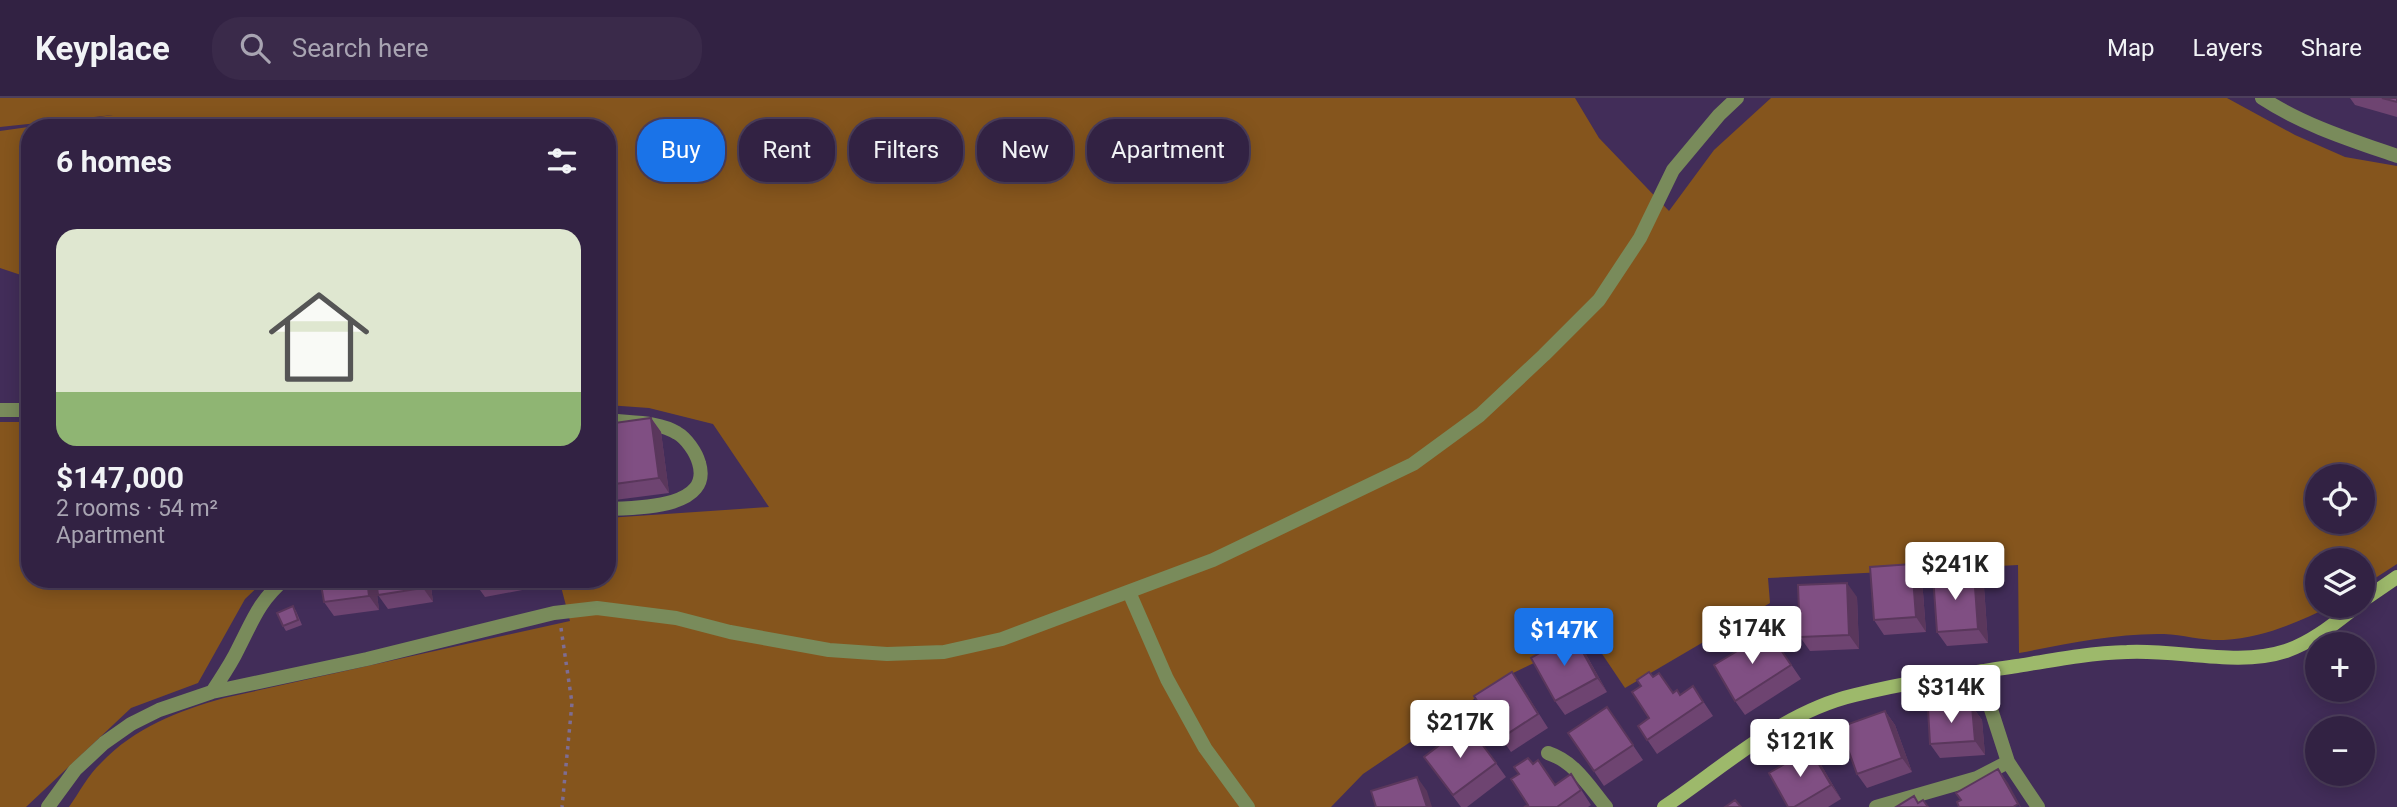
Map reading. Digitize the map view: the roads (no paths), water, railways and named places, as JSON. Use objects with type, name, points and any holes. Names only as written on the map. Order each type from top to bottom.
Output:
[{"type":"street","points":[[48,807],[75,771],[104,743],[131,724],[159,710],[212,692],[367,659],[554,613],[597,608],[676,618],[730,632],[829,650],[887,654],[944,652],[1002,639],[1213,560],[1413,464],[1480,415],[1599,300],[1640,238],[1673,170],[1719,115],[1737,98]]},
{"type":"street","points":[[2262,98],[2280,110],[2342,137],[2397,156]]},
{"type":"street","points":[[0,410],[21,410]]},
{"type":"street","points":[[616,421],[662,427],[678,433],[690,445],[699,462],[701,473],[698,486],[686,497],[665,504],[616,508]]},
{"type":"street","points":[[2375,592],[2397,577]]},
{"type":"street","points":[[212,692],[239,648],[249,622],[276,588]]},
{"type":"street","points":[[1129,592],[1167,679],[1205,748],[1248,807]]},
{"type":"street","points":[[1664,807],[1773,731],[1810,709],[1854,695],[2081,656],[2128,652],[2257,657],[2284,652],[2304,643],[2342,618]]},
{"type":"street","points":[[1982,671],[1987,697],[2008,762],[2038,807]]},
{"type":"street","points":[[1548,753],[1562,758],[1585,779],[1606,807]]},
{"type":"street","points":[[1876,807],[1977,778],[2008,762]]}]
